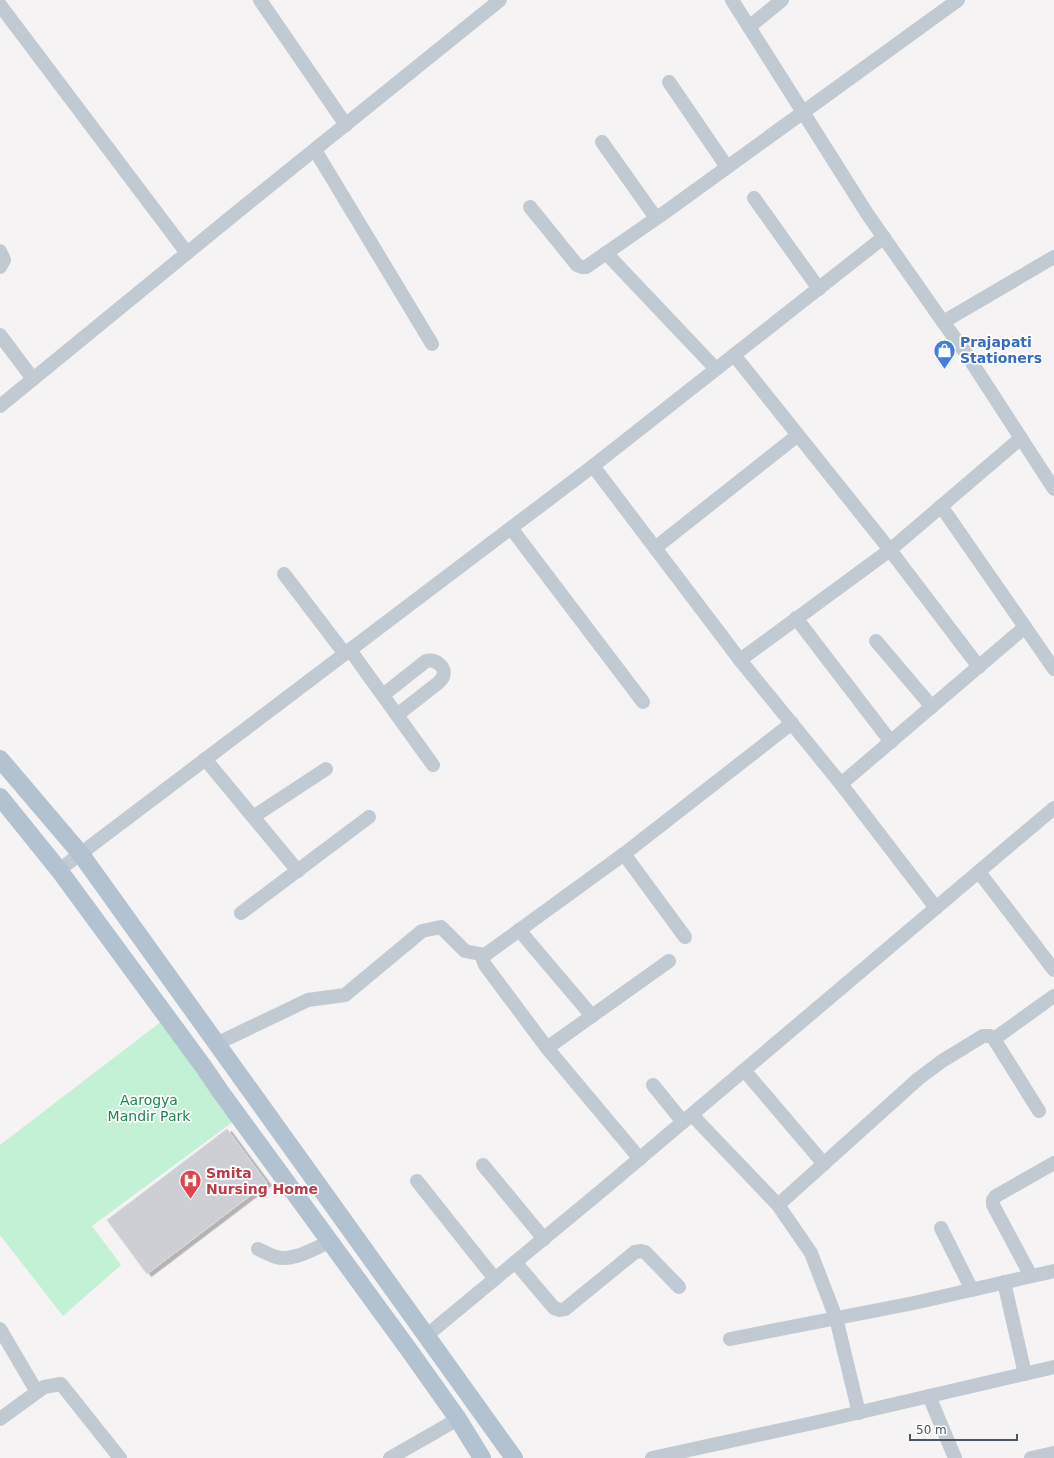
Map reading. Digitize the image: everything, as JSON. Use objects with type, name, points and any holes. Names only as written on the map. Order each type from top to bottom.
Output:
[{"type":"main road","points":[[0,759],[80,854],[514,1458]]},
{"type":"main road","points":[[0,797],[59,870],[199,1060],[458,1419],[482,1458]]},
{"type":"main road","points":[[220,1091],[240,1077]]},
{"type":"street","points":[[260,0],[346,125]]},
{"type":"street","points":[[0,406],[500,0]]},
{"type":"street","points":[[732,0],[868,214],[965,352],[1054,489]]},
{"type":"street","points":[[749,27],[782,0]]},
{"type":"street","points":[[530,207],[577,265],[586,267],[958,0]]},
{"type":"street","points":[[0,5],[187,253]]},
{"type":"street","points":[[669,82],[727,167]]},
{"type":"street","points":[[602,142],[656,218]]},
{"type":"street","points":[[315,150],[432,344]]},
{"type":"street","points":[[754,198],[819,288]]},
{"type":"street","points":[[59,870],[593,466],[884,237]]},
{"type":"street","points":[[0,251],[4,260],[0,267]]},
{"type":"street","points":[[606,253],[716,369]]},
{"type":"street","points":[[943,322],[1054,257]]},
{"type":"street","points":[[0,335],[34,379]]},
{"type":"street","points":[[734,355],[890,550],[979,667]]},
{"type":"street","points":[[655,548],[798,435]]},
{"type":"street","points":[[740,660],[890,550],[1021,438]]},
{"type":"street","points":[[593,466],[740,660],[841,784],[936,908]]},
{"type":"street","points":[[941,506],[1054,669]]},
{"type":"street","points":[[511,528],[643,702]]},
{"type":"street","points":[[284,574],[383,695],[434,765]]},
{"type":"street","points":[[796,618],[891,742]]},
{"type":"street","points":[[841,784],[1025,627]]},
{"type":"street","points":[[876,641],[932,707]]},
{"type":"street","points":[[383,695],[426,661],[436,661],[440,665],[443,670],[443,676],[438,683],[397,716]]},
{"type":"street","points":[[640,1159],[547,1048],[485,965],[483,960],[485,955],[624,854],[792,723]]},
{"type":"street","points":[[205,759],[298,871]]},
{"type":"street","points":[[253,818],[326,769]]},
{"type":"street","points":[[426,1336],[640,1159],[1054,808]]},
{"type":"street","points":[[241,913],[369,817]]},
{"type":"street","points":[[624,854],[686,938]]},
{"type":"street","points":[[979,872],[1054,970]]},
{"type":"street","points":[[216,1044],[308,1000],[345,995],[422,932],[441,927],[465,950],[485,955]]},
{"type":"street","points":[[519,930],[592,1016]]},
{"type":"street","points":[[547,1048],[668,961]]},
{"type":"street","points":[[994,1039],[1054,996]]},
{"type":"street","points":[[778,1205],[918,1080],[942,1061],[983,1036],[990,1036],[994,1039],[1039,1111]]},
{"type":"street","points":[[744,1070],[824,1164]]},
{"type":"street","points":[[653,1085],[778,1205],[811,1253],[836,1318],[859,1413]]},
{"type":"street","points":[[1031,1276],[993,1205],[993,1200],[996,1196],[1054,1163]]},
{"type":"street","points":[[483,1165],[544,1239]]},
{"type":"street","points":[[417,1181],[494,1279]]},
{"type":"street","points":[[941,1228],[972,1290]]},
{"type":"street","points":[[258,1249],[276,1257],[286,1258],[330,1242]]},
{"type":"street","points":[[515,1262],[554,1308],[560,1310],[565,1309],[635,1252],[645,1252],[679,1287]]},
{"type":"street","points":[[730,1340],[914,1303],[1054,1271]]},
{"type":"street","points":[[1004,1282],[1025,1374]]},
{"type":"street","points":[[0,1329],[37,1392]]},
{"type":"street","points":[[661,1457],[859,1413],[1054,1367]]},
{"type":"street","points":[[0,1419],[44,1387],[61,1384],[120,1458]]},
{"type":"street","points":[[928,1396],[955,1458]]},
{"type":"street","points":[[390,1458],[458,1419]]},
{"type":"street","points":[[1031,1458],[1054,1453]]},
{"type":"green space","name":"Aarogya Mandir Park","points":[[162,1021],[234,1121],[92,1226],[121,1265],[63,1316],[0,1235],[0,1145]]},
{"type":"building","points":[[227,1129],[267,1183],[147,1274],[107,1220]]},
{"type":"place","name":"Prajapati Stationers","points":[[945,370]]},
{"type":"place","name":"Smita Nursing Home","points":[[190,1200]]}]
